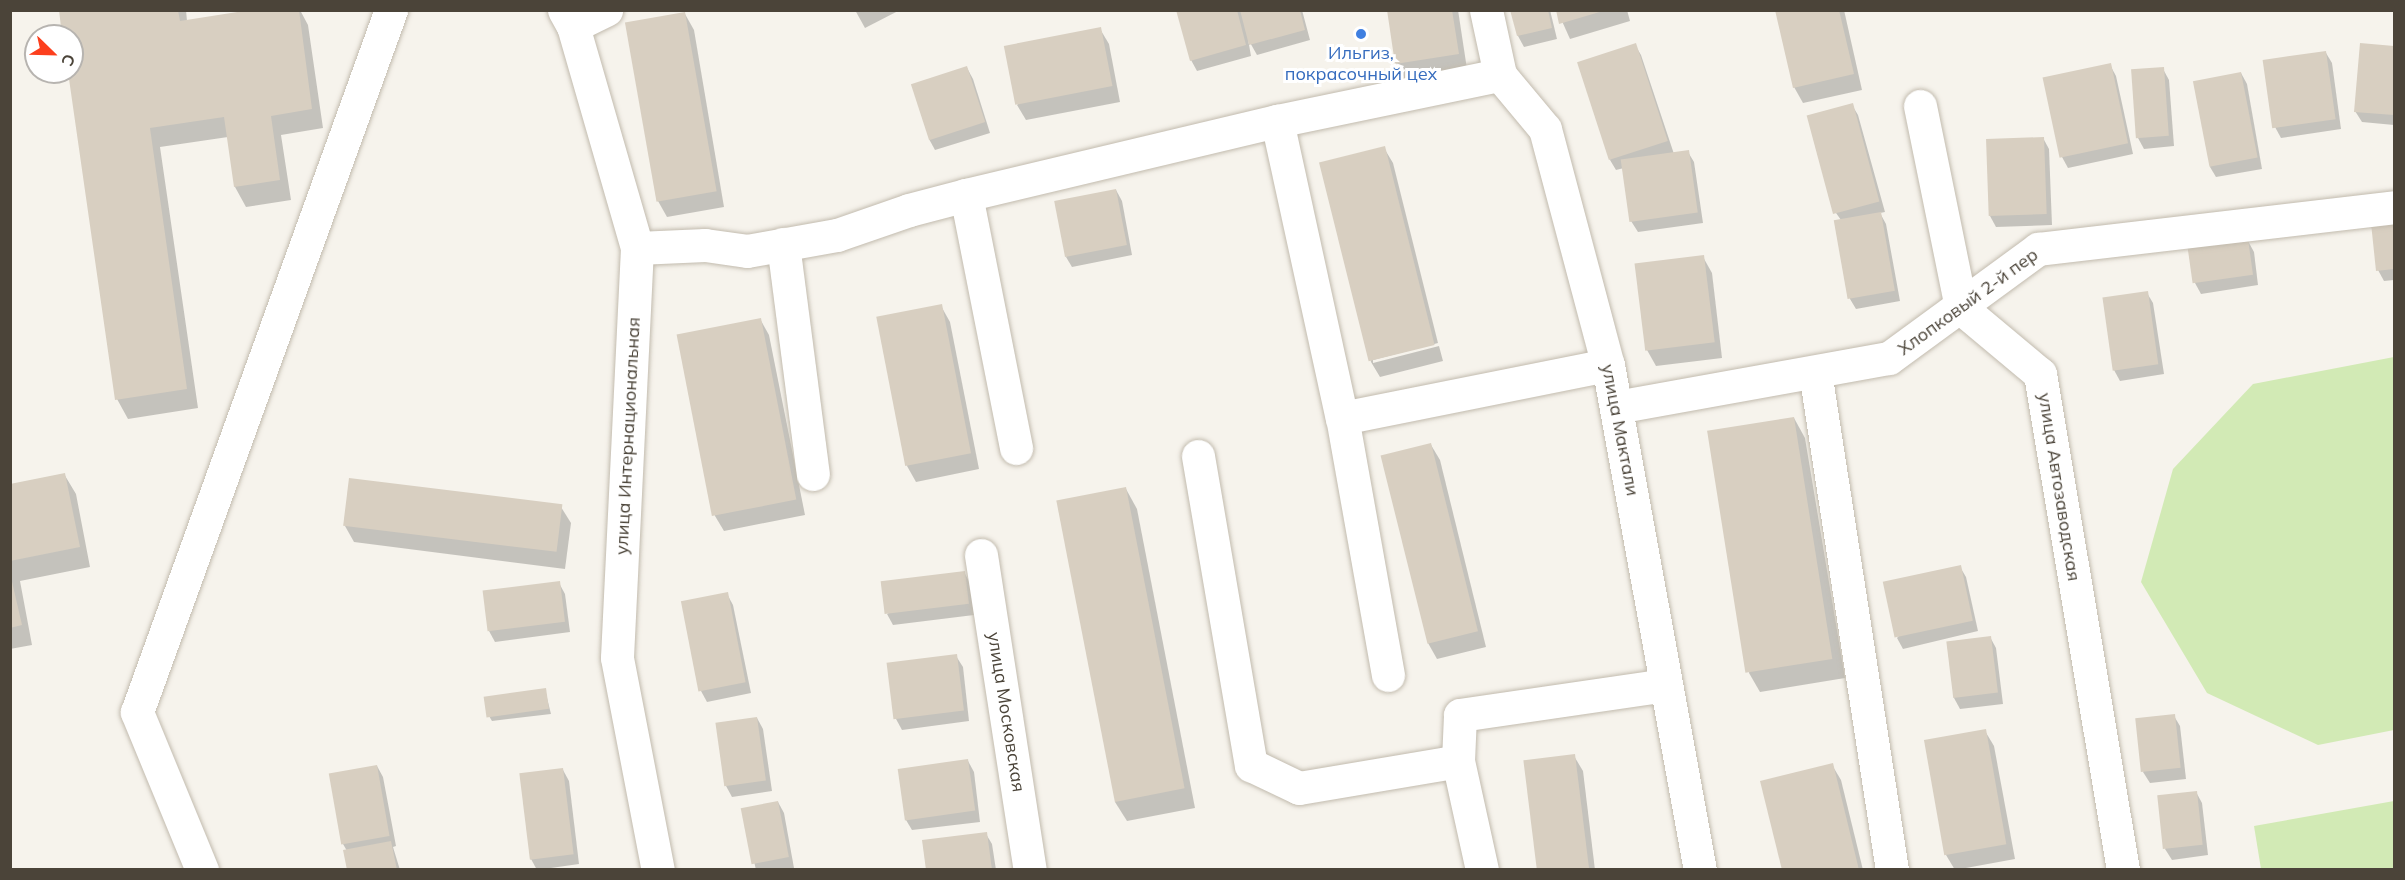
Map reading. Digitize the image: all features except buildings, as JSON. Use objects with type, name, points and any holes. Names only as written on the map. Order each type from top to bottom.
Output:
[{"type":"street","points":[[202,870],[137,712],[391,10]]},
{"type":"street","points":[[569,18],[606,10]]},
{"type":"street","name":"улица Мактали","points":[[1486,10],[1500,75],[1545,129],[1608,365],[1700,870]]},
{"type":"street","name":"улица Интернациональная","points":[[569,18],[637,248],[617,658],[658,870]]},
{"type":"street","points":[[637,248],[705,246],[747,251],[837,235],[909,210],[966,195],[1277,121],[1500,75]]},
{"type":"street","points":[[1920,106],[1961,308]]},
{"type":"street","points":[[1277,121],[1342,418],[1388,675]]},
{"type":"street","points":[[966,195],[1016,448]]},
{"type":"street","name":"Хлопковый 2-й пер","points":[[1616,407],[1889,358],[1961,308],[2038,249],[2394,207]]},
{"type":"street","points":[[783,244],[813,474]]},
{"type":"street","name":"улица Автозаводская","points":[[1961,308],[2040,374],[2123,870]]},
{"type":"street","points":[[1342,418],[1608,365]]},
{"type":"street","points":[[1815,372],[1892,870]]},
{"type":"street","points":[[1198,456],[1251,765],[1299,788],[1458,761]]},
{"type":"street","name":"улица Московская","points":[[981,555],[1030,870]]},
{"type":"street","points":[[1482,870],[1458,761],[1460,715],[1666,685]]},
{"type":"green space","points":[[2394,357],[2394,730],[2318,745],[2207,693],[2141,582],[2173,469],[2253,384]]},
{"type":"green space","points":[[2394,801],[2394,869],[2261,869],[2254,826]]},
{"type":"place","name":"Ильгиз, покрасочный цех","points":[[1361,34]]}]
